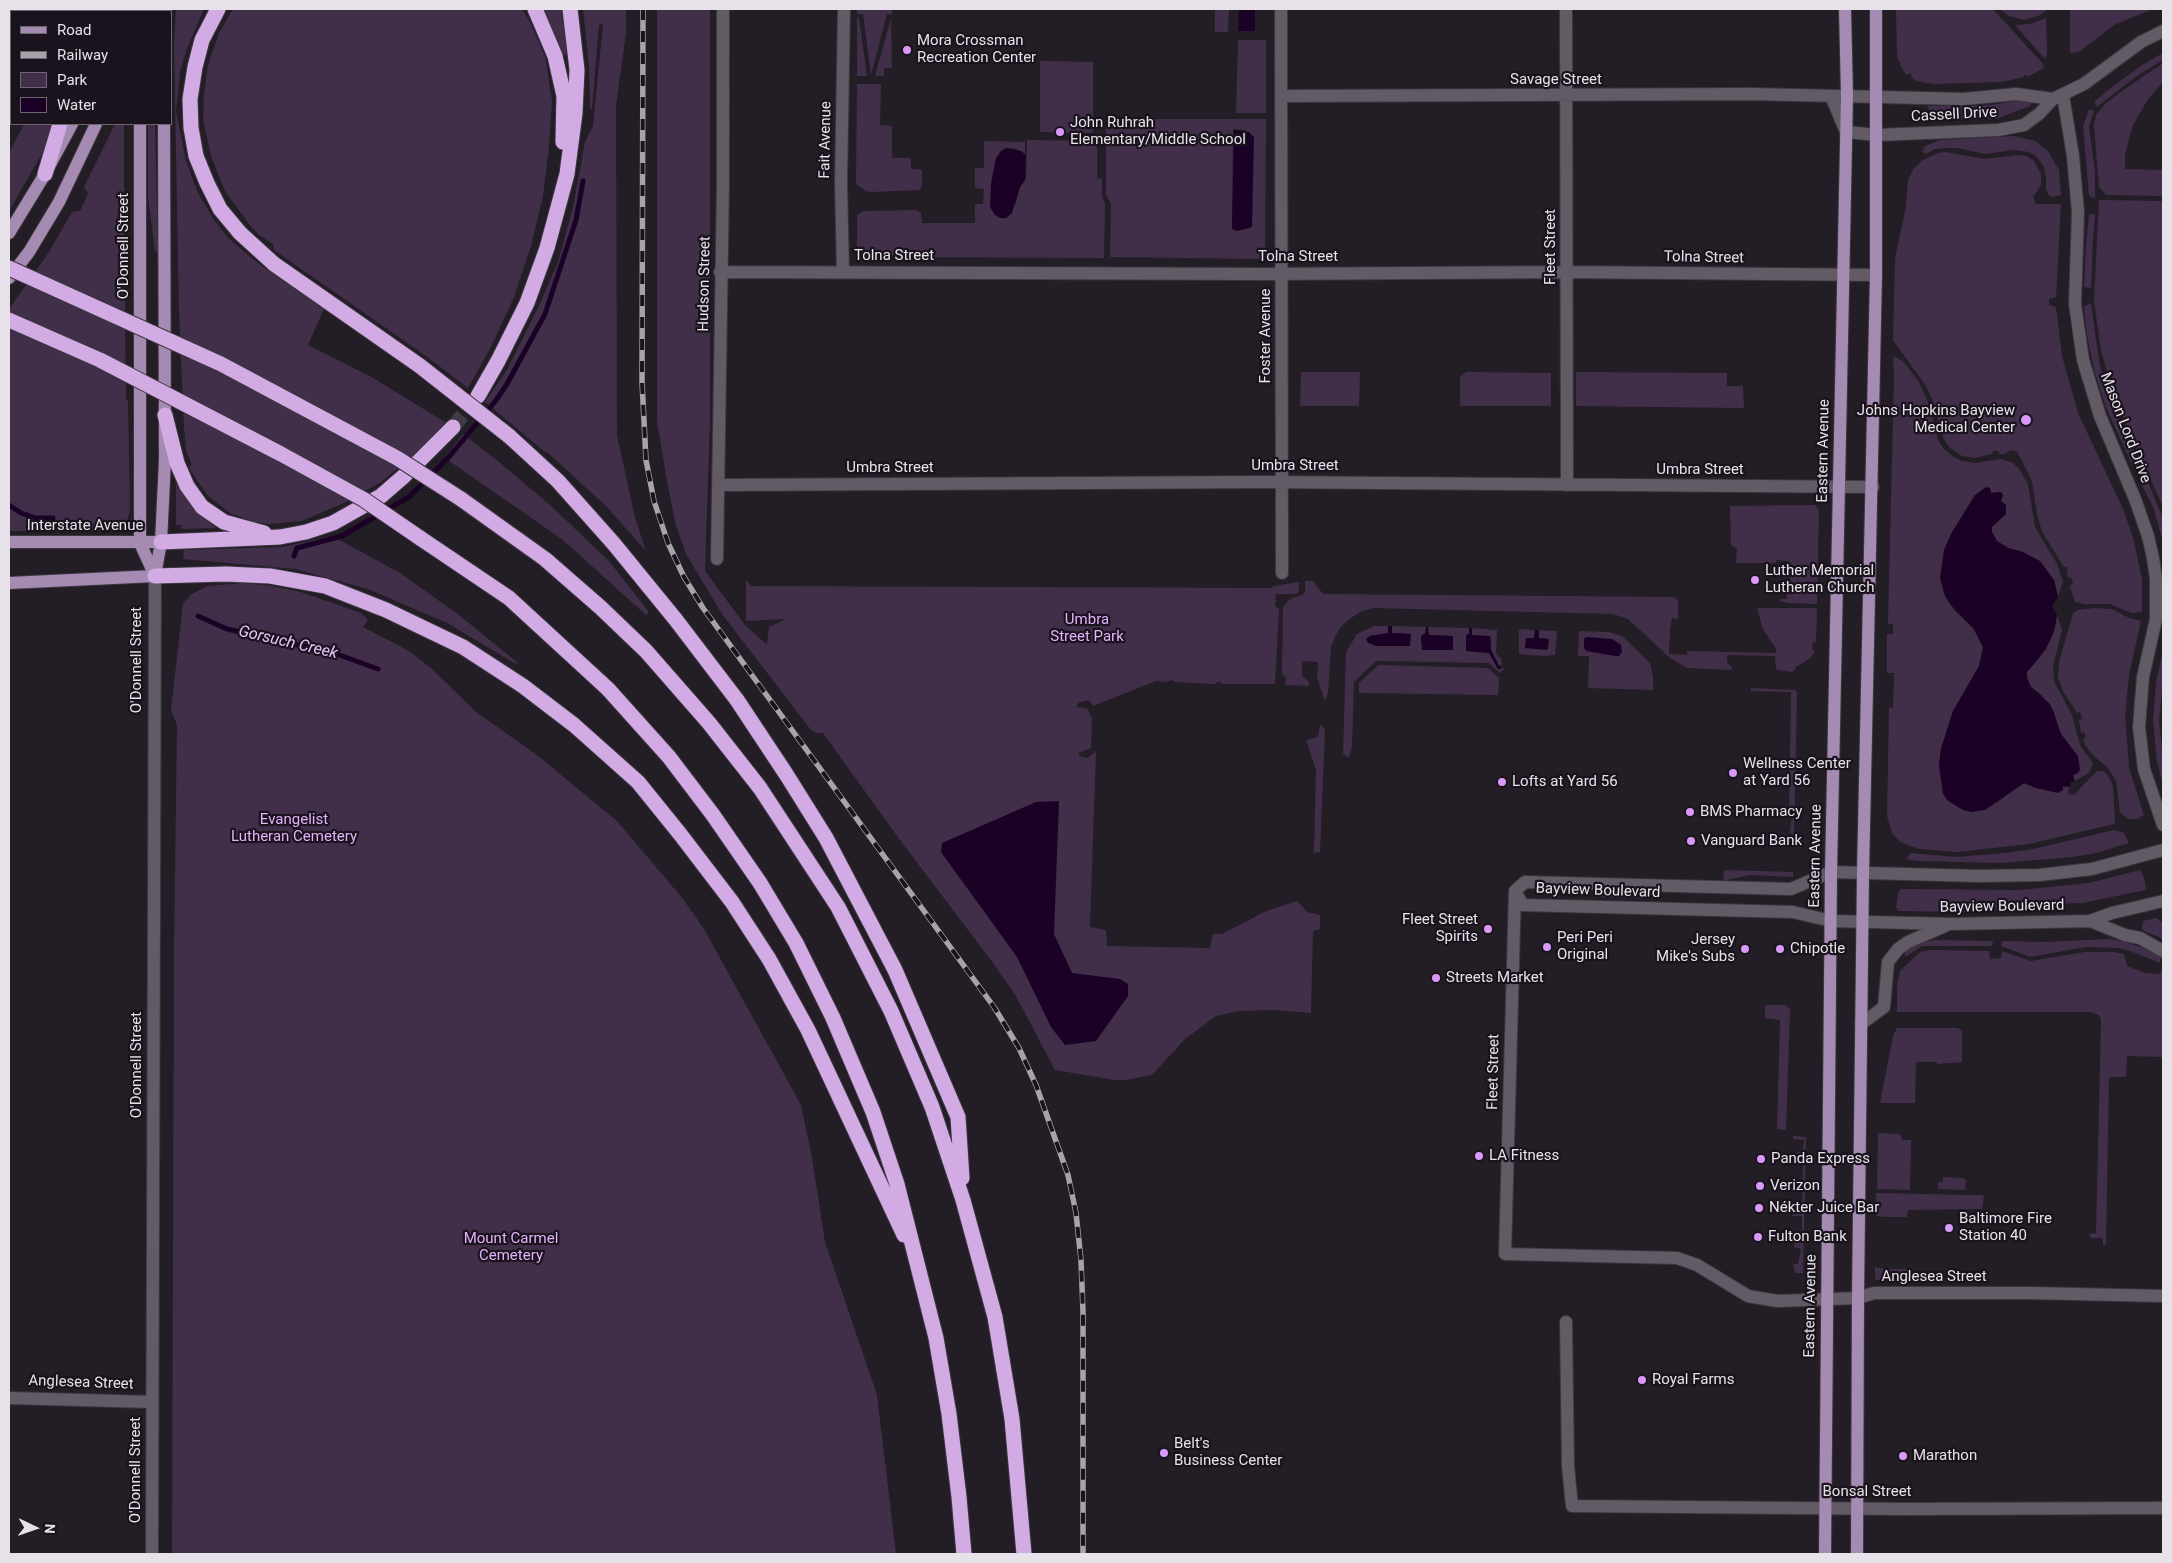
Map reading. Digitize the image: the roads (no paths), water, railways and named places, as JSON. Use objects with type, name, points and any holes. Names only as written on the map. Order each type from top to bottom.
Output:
[{"type":"highway","points":[[218,9],[202,40],[195,67],[190,99],[190,128],[196,156],[207,184],[220,209],[240,233],[274,264],[420,366],[509,436],[558,481],[614,544],[676,620],[737,700],[826,838],[895,970],[958,1117],[963,1200]]},
{"type":"highway","points":[[535,9],[556,56],[564,96],[560,197]]},
{"type":"highway","points":[[478,396],[527,303],[547,248],[567,174],[575,113],[577,70],[570,9]]},
{"type":"highway","points":[[46,174],[60,125]]},
{"type":"highway","points":[[9,268],[246,377],[397,458],[461,499],[545,559],[600,607],[646,651],[703,716],[760,788],[838,907],[891,1011],[932,1107],[963,1200],[998,1335],[1012,1419],[1024,1554]]},
{"type":"highway","points":[[9,320],[100,360],[364,499],[509,598],[608,689],[669,757],[739,853],[796,944],[833,1018],[873,1112],[897,1184],[936,1338],[947,1404],[964,1554]]},
{"type":"highway","points":[[165,415],[177,463],[187,486],[202,506],[224,522],[280,537]]},
{"type":"highway","points":[[161,542],[280,537],[306,532],[333,523],[381,496],[412,469],[453,427]]},
{"type":"highway","points":[[154,576],[226,574],[270,576],[325,586],[386,610],[463,647],[523,686],[574,725],[638,782],[732,902],[769,959],[808,1030],[918,1263]]},
{"type":"main road","name":"Eastern Avenue","points":[[1825,1554],[1831,872],[1847,96],[1845,9]]},
{"type":"main road","points":[[1857,1554],[1863,873],[1876,275],[1876,9]]},
{"type":"main road","points":[[9,233],[46,174],[71,125]]},
{"type":"main road","points":[[9,278],[29,252],[59,202],[96,125]]},
{"type":"main road","name":"O'Donnell Street","points":[[140,125],[140,543],[154,576]]},
{"type":"main road","name":"O'Donnell Street","points":[[154,576],[161,542],[165,415],[164,125]]},
{"type":"main road","name":"Interstate Avenue","points":[[9,542],[161,542]]},
{"type":"main road","points":[[9,582],[154,576]]},
{"type":"street","name":"Hudson Street","points":[[717,559],[720,272],[723,184],[723,9]]},
{"type":"street","name":"Fait Avenue","points":[[843,272],[841,183],[844,9]]},
{"type":"street","name":"Foster Avenue","points":[[1281,9],[1282,574]]},
{"type":"street","name":"Fleet Street","points":[[1566,9],[1567,485]]},
{"type":"street","name":"Cassell Drive","points":[[1846,132],[1877,135],[1975,132],[2024,125],[2040,114],[2058,97],[2084,84],[2141,42],[2163,31]]},
{"type":"street","name":"Cassell Drive","points":[[1877,96],[1964,99],[2016,94],[2058,97]]},
{"type":"street","name":"Savage Street","points":[[1282,96],[1877,96]]},
{"type":"street","points":[[1831,96],[1846,132]]},
{"type":"street","name":"Mason Lord Drive","points":[[2058,97],[2073,156],[2078,212],[2075,304],[2083,360],[2100,416],[2142,518],[2154,565],[2156,619],[2143,677],[2139,727],[2144,769],[2163,825]]},
{"type":"street","name":"Tolna Street","points":[[720,272],[1282,274],[1567,272],[1876,275]]},
{"type":"street","name":"Umbra Street","points":[[718,484],[1282,482],[1872,487]]},
{"type":"street","name":"O'Donnell Street","points":[[152,1554],[154,576]]},
{"type":"street","name":"Bayview Boulevard","points":[[2163,850],[2092,869],[2064,873],[1979,876],[1831,872],[1791,889],[1524,882],[1515,891],[1523,905],[1793,912],[1831,921],[1951,924],[2090,921],[2112,913],[2163,901]]},
{"type":"street","name":"Fleet Street","points":[[1505,1254],[1515,891]]},
{"type":"street","points":[[2090,921],[2125,935],[2140,938],[2163,952]]},
{"type":"street","points":[[1861,1024],[1884,1007],[1888,962],[1898,949],[1908,942],[1951,924]]},
{"type":"street","name":"Anglesea Street","points":[[1505,1254],[1665,1256],[1697,1265],[1748,1296],[1777,1301],[1858,1298],[1874,1293],[2030,1293],[2163,1296]]},
{"type":"street","name":"Bonsal Street","points":[[1566,1322],[1568,1466],[1572,1506],[2163,1508]]},
{"type":"street","name":"Anglesea Street","points":[[9,1398],[152,1402]]},
{"type":"water","points":[[1239,9],[1255,9],[1255,31],[1238,31]]},
{"type":"water","points":[[1234,130],[1249,132],[1254,137],[1252,227],[1237,231],[1232,229]]},
{"type":"water","points":[[1006,148],[1021,151],[1026,155],[1025,180],[1020,187],[1012,213],[1006,218],[1000,218],[995,215],[990,207],[991,184],[996,158]]},
{"type":"water","points":[[1986,487],[1990,488],[1991,493],[2001,492],[2003,495],[2001,501],[2006,505],[2006,514],[1992,527],[1992,532],[1997,541],[2008,548],[2023,552],[2040,561],[2054,580],[2058,597],[2052,606],[2057,615],[2055,628],[2046,649],[2027,672],[2027,678],[2031,687],[2049,703],[2061,734],[2078,756],[2080,769],[2078,773],[2073,775],[2075,781],[2071,782],[2070,787],[2063,786],[2063,790],[2058,793],[2024,783],[1985,810],[1971,812],[1963,810],[1948,801],[1943,794],[1939,766],[1941,749],[1953,711],[1979,666],[1983,647],[1973,628],[1950,604],[1945,596],[1940,578],[1944,550],[1951,534],[1975,495]]},
{"type":"water","points":[[1388,626],[1392,626],[1392,633],[1411,634],[1410,646],[1376,646],[1368,643],[1366,639],[1370,636],[1388,633]]},
{"type":"water","points":[[1426,627],[1428,627],[1429,635],[1453,636],[1453,650],[1422,650],[1421,638],[1425,634]]},
{"type":"water","points":[[1469,628],[1472,628],[1472,635],[1490,636],[1491,650],[1499,666],[1502,668],[1498,669],[1489,653],[1466,651],[1466,635],[1469,634]]},
{"type":"water","points":[[1535,630],[1539,630],[1539,638],[1549,639],[1547,650],[1525,648],[1526,638],[1534,638]]},
{"type":"water","points":[[1586,637],[1612,639],[1621,645],[1622,652],[1619,656],[1615,656],[1587,651],[1584,648],[1584,639]]},
{"type":"water","points":[[1059,801],[1054,934],[1072,973],[1120,979],[1128,984],[1128,996],[1096,1041],[1065,1045],[1051,1027],[1017,957],[941,852],[942,843],[1036,802]]},
{"type":"waterway","points":[[294,556],[297,548],[342,536],[409,497],[449,457],[497,399],[545,314],[576,220],[583,181]]},
{"type":"waterway","name":"Gorsuch Creek","points":[[9,505],[21,513],[36,518],[53,518]]},
{"type":"waterway","name":"Gorsuch Creek","points":[[198,616],[227,629],[334,653],[378,669]]},
{"type":"tunnel","points":[[453,427],[477,397]]},
{"type":"railway","points":[[643,9],[642,382],[646,460],[654,501],[668,543],[684,577],[703,608],[994,1007],[1019,1048],[1036,1085],[1068,1175],[1076,1213],[1081,1260],[1083,1312],[1083,1554]]},
{"type":"place","name":"Mora Crossman Recreation Center","points":[[907,50]]},
{"type":"place","name":"John Ruhrah Elementary/Middle School","points":[[1060,132]]},
{"type":"place","name":"Johns Hopkins Bayview Medical Center","points":[[2026,420]]},
{"type":"place","name":"Luther Memorial Lutheran Church","points":[[1755,580]]},
{"type":"place","name":"Wellness Center at Yard 56","points":[[1733,773]]},
{"type":"place","name":"Lofts at Yard 56","points":[[1502,782]]},
{"type":"place","name":"BMS Pharmacy","points":[[1690,812]]},
{"type":"place","name":"Vanguard Bank","points":[[1691,841]]},
{"type":"place","name":"Fleet Street Spirits","points":[[1488,929]]},
{"type":"place","name":"Peri Peri Original","points":[[1547,947]]},
{"type":"place","name":"Jersey Mike's Subs","points":[[1745,949]]},
{"type":"place","name":"Chipotle","points":[[1780,949]]},
{"type":"place","name":"Streets Market","points":[[1436,978]]},
{"type":"place","name":"LA Fitness","points":[[1479,1156]]},
{"type":"place","name":"Panda Express","points":[[1761,1159]]},
{"type":"place","name":"Verizon","points":[[1760,1186]]},
{"type":"place","name":"Nékter Juice Bar","points":[[1759,1208]]},
{"type":"place","name":"Baltimore Fire Station 40","points":[[1949,1228]]},
{"type":"place","name":"Fulton Bank","points":[[1758,1237]]},
{"type":"place","name":"Royal Farms","points":[[1642,1380]]},
{"type":"place","name":"Belt's Business Center","points":[[1164,1453]]},
{"type":"place","name":"Marathon","points":[[1903,1456]]},
{"type":"park label","name":"Umbra Street Park","points":[[1087,628]]},
{"type":"park label","name":"Evangelist Lutheran Cemetery","points":[[294,828]]},
{"type":"park label","name":"Mount Carmel Cemetery","points":[[511,1248]]}]
